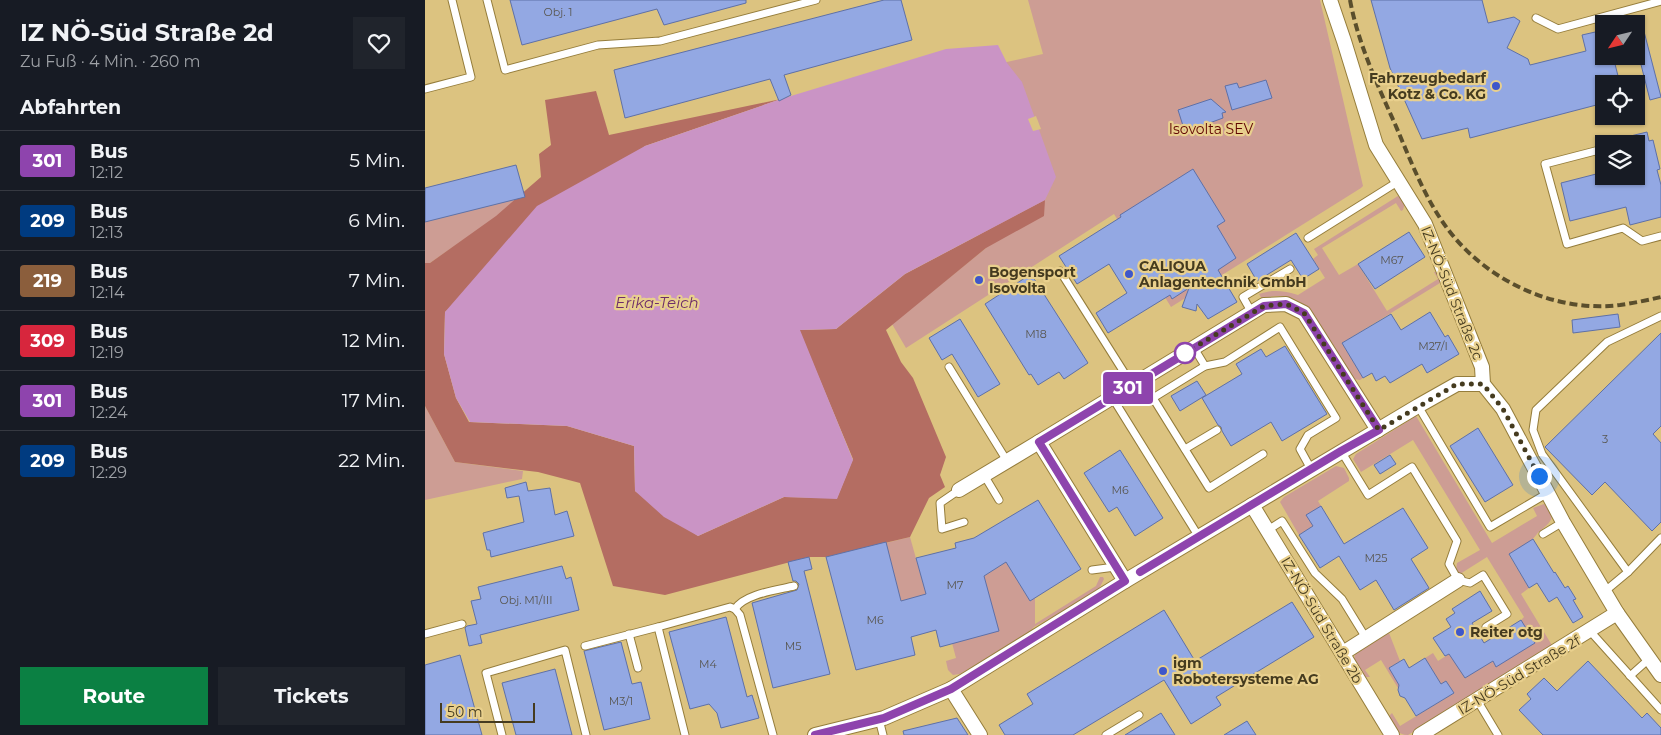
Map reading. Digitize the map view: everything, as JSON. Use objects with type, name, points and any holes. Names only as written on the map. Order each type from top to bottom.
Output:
[{"type":"street","name":"IZ-NÖ-Süd Straße 2c","points":[[1330,0],[1376,145],[1425,224],[1482,367],[1483,384],[1503,409],[1563,522],[1617,614],[1661,675]]},
{"type":"street","points":[[959,490],[1264,306],[1286,304],[1304,313],[1379,430]]},
{"type":"street","points":[[815,735],[879,719],[951,689],[1252,504],[1457,384],[1483,384]]},
{"type":"street","points":[[1039,442],[1125,581]]},
{"type":"street","name":"IZ-NÖ-Süd Straße 2b","points":[[1252,504],[1390,734]]},
{"type":"street","points":[[1343,653],[1458,580]]},
{"type":"street","name":"IZ-NÖ-Süd Straße 2f","points":[[1420,735],[1617,614]]},
{"type":"street","points":[[951,689],[980,735]]},
{"type":"lane","points":[[425,88],[471,77],[452,0]]},
{"type":"lane","points":[[487,0],[505,70],[598,44],[660,41],[816,0]]},
{"type":"lane","points":[[1536,18],[1558,29],[1661,1]]},
{"type":"lane","points":[[1595,151],[1545,164],[1567,244],[1623,228],[1642,241],[1661,236]]},
{"type":"lane","points":[[1308,238],[1399,181]]},
{"type":"lane","points":[[1253,313],[1243,297],[1290,269]]},
{"type":"lane","points":[[1060,271],[1137,383],[1153,398],[1209,488],[1263,454]]},
{"type":"lane","points":[[1628,572],[1542,454],[1533,430],[1535,410],[1607,342],[1661,316]]},
{"type":"lane","points":[[1153,398],[1205,366],[1225,362],[1280,327],[1336,418],[1308,436],[1301,449],[1311,469]]},
{"type":"lane","points":[[1194,348],[1205,366]]},
{"type":"lane","points":[[949,367],[1007,461]]},
{"type":"lane","points":[[1112,397],[1199,536]]},
{"type":"lane","points":[[1419,406],[1490,527],[1548,493]]},
{"type":"lane","points":[[1185,449],[1217,430]]},
{"type":"lane","points":[[1341,451],[1368,494],[1413,467],[1457,541],[1449,564],[1458,580],[1470,583],[1483,575],[1507,614],[1486,627]]},
{"type":"lane","points":[[984,475],[999,500]]},
{"type":"lane","points":[[959,490],[940,503],[942,529],[964,522]]},
{"type":"lane","points":[[1268,530],[1282,521],[1315,573],[1342,598],[1366,638]]},
{"type":"lane","points":[[1543,534],[1563,522]]},
{"type":"lane","points":[[1604,592],[1628,572],[1661,538]]},
{"type":"lane","points":[[1092,570],[1115,567]]},
{"type":"lane","points":[[735,609],[737,604],[746,598],[794,586]]},
{"type":"lane","points":[[585,646],[730,607],[735,609],[740,615],[773,735]]},
{"type":"lane","points":[[425,634],[462,624]]},
{"type":"lane","points":[[658,627],[685,735]]},
{"type":"lane","points":[[1590,631],[1661,710]]},
{"type":"lane","points":[[629,634],[638,668]]},
{"type":"lane","points":[[502,735],[486,673],[565,650],[586,735]]},
{"type":"lane","points":[[1630,676],[1649,660]]},
{"type":"lane","points":[[1477,700],[1498,735]]},
{"type":"lane","points":[[1106,735],[1139,715]]},
{"type":"lane","points":[[879,719],[883,735]]},
{"type":"green space","name":"Isovolta SEV","points":[[1028,0],[1320,0],[1363,186],[1171,307],[1114,214],[906,348],[892,324],[986,248],[909,84],[1043,54]]},
{"type":"green space","points":[[1398,196],[1403,196],[1406,200],[1403,210],[1401,211],[1396,203],[1322,248],[1339,275],[1358,264],[1387,311],[1438,279],[1434,272],[1439,272],[1444,289],[1440,283],[1342,343],[1363,378],[1360,380],[1353,379],[1312,312],[1307,307],[1289,297],[1276,296],[1262,299],[1259,294],[1279,291],[1298,295],[1325,278],[1313,259],[1318,255],[1314,249]]},
{"type":"green space","points":[[525,197],[430,263],[425,263],[425,222]]},
{"type":"green space","points":[[425,406],[455,462],[523,471],[522,479],[425,500]]},
{"type":"green space","points":[[1416,416],[1492,543],[1537,516],[1533,508],[1544,504],[1551,512],[1550,522],[1530,542],[1509,555],[1529,588],[1521,594],[1553,647],[1408,735],[1401,734],[1393,727],[1389,716],[1392,713],[1400,726],[1454,693],[1446,681],[1441,684],[1425,658],[1433,653],[1438,661],[1449,654],[1465,678],[1493,661],[1496,666],[1524,617],[1487,557],[1460,574],[1456,570],[1457,563],[1480,550],[1413,440],[1361,472],[1353,459],[1356,454]]},
{"type":"green space","points":[[1336,466],[1344,468],[1349,481],[1318,501],[1321,506],[1313,526],[1299,535],[1280,502],[1284,497]]},
{"type":"green space","points":[[910,537],[926,594],[901,601],[886,543]]},
{"type":"green space","points":[[1006,562],[1030,601],[1035,598],[1035,624],[1096,586],[1100,577],[1104,579],[1098,591],[1054,619],[1052,617],[1034,627],[1025,637],[960,674],[953,675],[948,670],[946,661],[956,658],[952,643],[984,576]]},
{"type":"green space","points":[[1389,633],[1400,661],[1389,668],[1400,686],[1398,688],[1381,660],[1365,670],[1370,677],[1363,677],[1354,659],[1356,652]]},
{"type":"shaded area","points":[[596,91],[609,135],[781,99],[645,146],[445,312],[444,354],[456,398],[469,422],[567,426],[634,446],[635,491],[698,536],[784,497],[837,498],[853,459],[799,330],[836,329],[905,274],[1045,200],[1044,216],[986,248],[886,330],[901,362],[913,378],[946,457],[940,475],[945,487],[929,498],[910,537],[826,557],[809,557],[665,595],[613,586],[580,483],[538,472],[455,462],[425,406],[425,263],[430,263],[496,216],[541,177],[539,154],[551,145],[545,100]]},
{"type":"water","name":"Erika-Teich","points":[[998,45],[1007,63],[1022,82],[1056,177],[1045,200],[905,274],[836,329],[800,330],[853,460],[837,499],[784,497],[698,536],[664,517],[635,491],[634,446],[567,426],[470,422],[456,398],[444,354],[445,312],[537,206],[645,146],[781,99],[946,49]]},
{"type":"pier","points":[[1036,116],[1041,129],[1033,131],[1028,119]]},
{"type":"building","points":[[510,0],[746,0],[746,3],[664,25],[657,9],[522,45]]},
{"type":"building","points":[[884,0],[901,0],[912,40],[784,75],[791,95],[779,101],[770,79],[625,118],[614,70]]},
{"type":"building","name":"Fahrzeugbedarf Kotz & Co. KG","points":[[1371,0],[1482,0],[1488,23],[1514,17],[1520,21],[1507,48],[1528,59],[1530,65],[1586,51],[1582,35],[1595,32],[1595,65],[1615,65],[1618,75],[1595,75],[1595,105],[1470,138],[1468,128],[1422,139],[1390,68]]},
{"type":"building","points":[[1645,35],[1661,97],[1650,100],[1641,65],[1645,65]]},
{"type":"building","points":[[1266,80],[1272,98],[1232,110],[1225,86],[1237,83],[1239,88]]},
{"type":"building","points":[[1211,99],[1226,112],[1222,113],[1223,118],[1185,132],[1178,110]]},
{"type":"building","points":[[1647,132],[1649,141],[1653,140],[1660,169],[1657,170],[1661,185],[1661,217],[1630,225],[1626,207],[1570,221],[1561,183],[1595,174],[1595,185],[1645,185],[1645,135],[1635,135]]},
{"type":"building","points":[[516,165],[525,197],[425,222],[425,188]]},
{"type":"building","points":[[1193,169],[1225,221],[1217,226],[1236,258],[1218,270],[1237,302],[1208,319],[1197,304],[1196,311],[1182,307],[1189,288],[1172,299],[1170,295],[1108,333],[1096,313],[1127,293],[1109,264],[1077,284],[1059,256]]},
{"type":"building","points":[[1409,232],[1425,257],[1375,289],[1358,264]]},
{"type":"building","points":[[1296,233],[1319,269],[1303,279],[1291,260],[1257,281],[1247,264]]},
{"type":"building","points":[[1031,274],[1088,363],[1064,379],[1059,372],[1038,385],[1031,374],[1029,375],[985,304]]},
{"type":"building","points":[[1430,312],[1445,337],[1448,335],[1459,354],[1427,373],[1422,364],[1390,383],[1385,376],[1376,381],[1372,373],[1363,378],[1342,343],[1391,314],[1401,330]]},
{"type":"building","points":[[1618,314],[1620,327],[1573,333],[1572,320]]},
{"type":"building","points":[[960,319],[1000,384],[978,397],[952,354],[942,360],[929,338]]},
{"type":"building","points":[[1661,333],[1661,426],[1653,434],[1661,443],[1661,522],[1652,531],[1605,482],[1592,495],[1545,447]]},
{"type":"building","points":[[1285,346],[1327,414],[1282,441],[1271,422],[1231,446],[1202,398],[1242,374],[1236,364],[1261,349],[1266,357]]},
{"type":"building","points":[[1197,381],[1206,395],[1180,411],[1171,396]]},
{"type":"building","points":[[1478,428],[1513,485],[1485,502],[1450,446]]},
{"type":"building","points":[[1120,450],[1163,518],[1135,536],[1117,507],[1109,512],[1084,473]]},
{"type":"building","points":[[1390,455],[1396,464],[1380,474],[1374,465]]},
{"type":"building","points":[[526,482],[528,491],[550,488],[555,515],[567,511],[574,536],[491,557],[490,550],[487,550],[483,533],[524,522],[519,496],[507,498],[505,488]]},
{"type":"building","points":[[1038,500],[1081,569],[1030,601],[1006,562],[984,576],[999,631],[940,647],[936,630],[911,637],[915,655],[856,670],[826,557],[886,542],[901,601],[926,594],[916,558],[956,548],[955,543],[974,538]]},
{"type":"building","points":[[1321,506],[1344,544],[1403,508],[1428,548],[1411,559],[1429,588],[1394,610],[1376,580],[1360,590],[1339,556],[1320,568],[1299,535],[1313,526],[1306,515]]},
{"type":"building","points":[[1533,539],[1554,573],[1565,588],[1568,586],[1576,599],[1573,600],[1583,617],[1573,623],[1557,597],[1549,602],[1537,583],[1529,588],[1509,554]]},
{"type":"building","points":[[809,557],[812,569],[804,571],[830,674],[773,688],[752,603],[797,590],[799,584],[793,581],[788,562]]},
{"type":"building","points":[[562,566],[566,579],[571,577],[579,610],[480,635],[482,643],[469,646],[465,628],[477,624],[471,601],[481,599],[478,587]]},
{"type":"building","name":"Reiter otg","points":[[1480,591],[1492,611],[1472,623],[1484,643],[1521,620],[1535,643],[1496,667],[1493,661],[1465,678],[1449,654],[1445,656],[1433,638],[1451,627],[1446,619],[1455,613],[1452,609]]},
{"type":"building","name":"igm Robotersysteme AG","points":[[1292,602],[1314,637],[1216,697],[1221,705],[1191,724],[1164,680],[1073,735],[1005,735],[999,725],[1033,704],[1027,694],[1164,610],[1195,661]]},
{"type":"building","points":[[726,617],[747,697],[752,695],[759,718],[721,728],[717,713],[709,704],[690,709],[669,632]]},
{"type":"building","points":[[621,642],[632,684],[641,682],[650,719],[604,730],[584,651]]},
{"type":"building","points":[[460,655],[482,735],[425,735],[425,665]]},
{"type":"building","points":[[1425,658],[1441,684],[1446,681],[1454,693],[1416,716],[1405,698],[1400,696],[1399,685],[1389,668],[1404,659],[1409,668]]},
{"type":"building","points":[[1588,661],[1642,718],[1647,713],[1661,728],[1661,735],[1543,735],[1519,710],[1531,699],[1527,694],[1544,678],[1557,691]]},
{"type":"building","points":[[555,669],[572,735],[516,735],[502,683]]},
{"type":"building","points":[[1161,713],[1175,735],[1125,735]]},
{"type":"building","points":[[957,718],[968,735],[904,735],[903,731]]},
{"type":"building","points":[[1247,721],[1256,735],[1224,735]]},
{"type":"railway","points":[[1350,0],[1353,16],[1369,63],[1419,180],[1441,220],[1466,250],[1484,266],[1504,279],[1549,299],[1572,304],[1596,306],[1620,305],[1661,297]]},
{"type":"bus line","name":"301","points":[[815,735],[884,718],[951,689],[1125,581],[1039,442],[1264,306],[1286,304],[1304,313],[1379,430],[1140,572]]},
{"type":"place","name":"Fahrzeugbedarf Kotz & Co. KG","points":[[1496,86]]},
{"type":"place","name":"CALIQUA Anlagentechnik GmbH","points":[[1129,274]]},
{"type":"place","name":"Bogensport Isovolta","points":[[979,280]]},
{"type":"place","name":"Reiter otg","points":[[1460,632]]},
{"type":"place","name":"igm Robotersysteme AG","points":[[1163,671]]},
{"type":"route","points":[[1185,353],[1264,306],[1286,304],[1304,313],[1379,430],[1457,384],[1483,384],[1503,409],[1539,476]]}]
